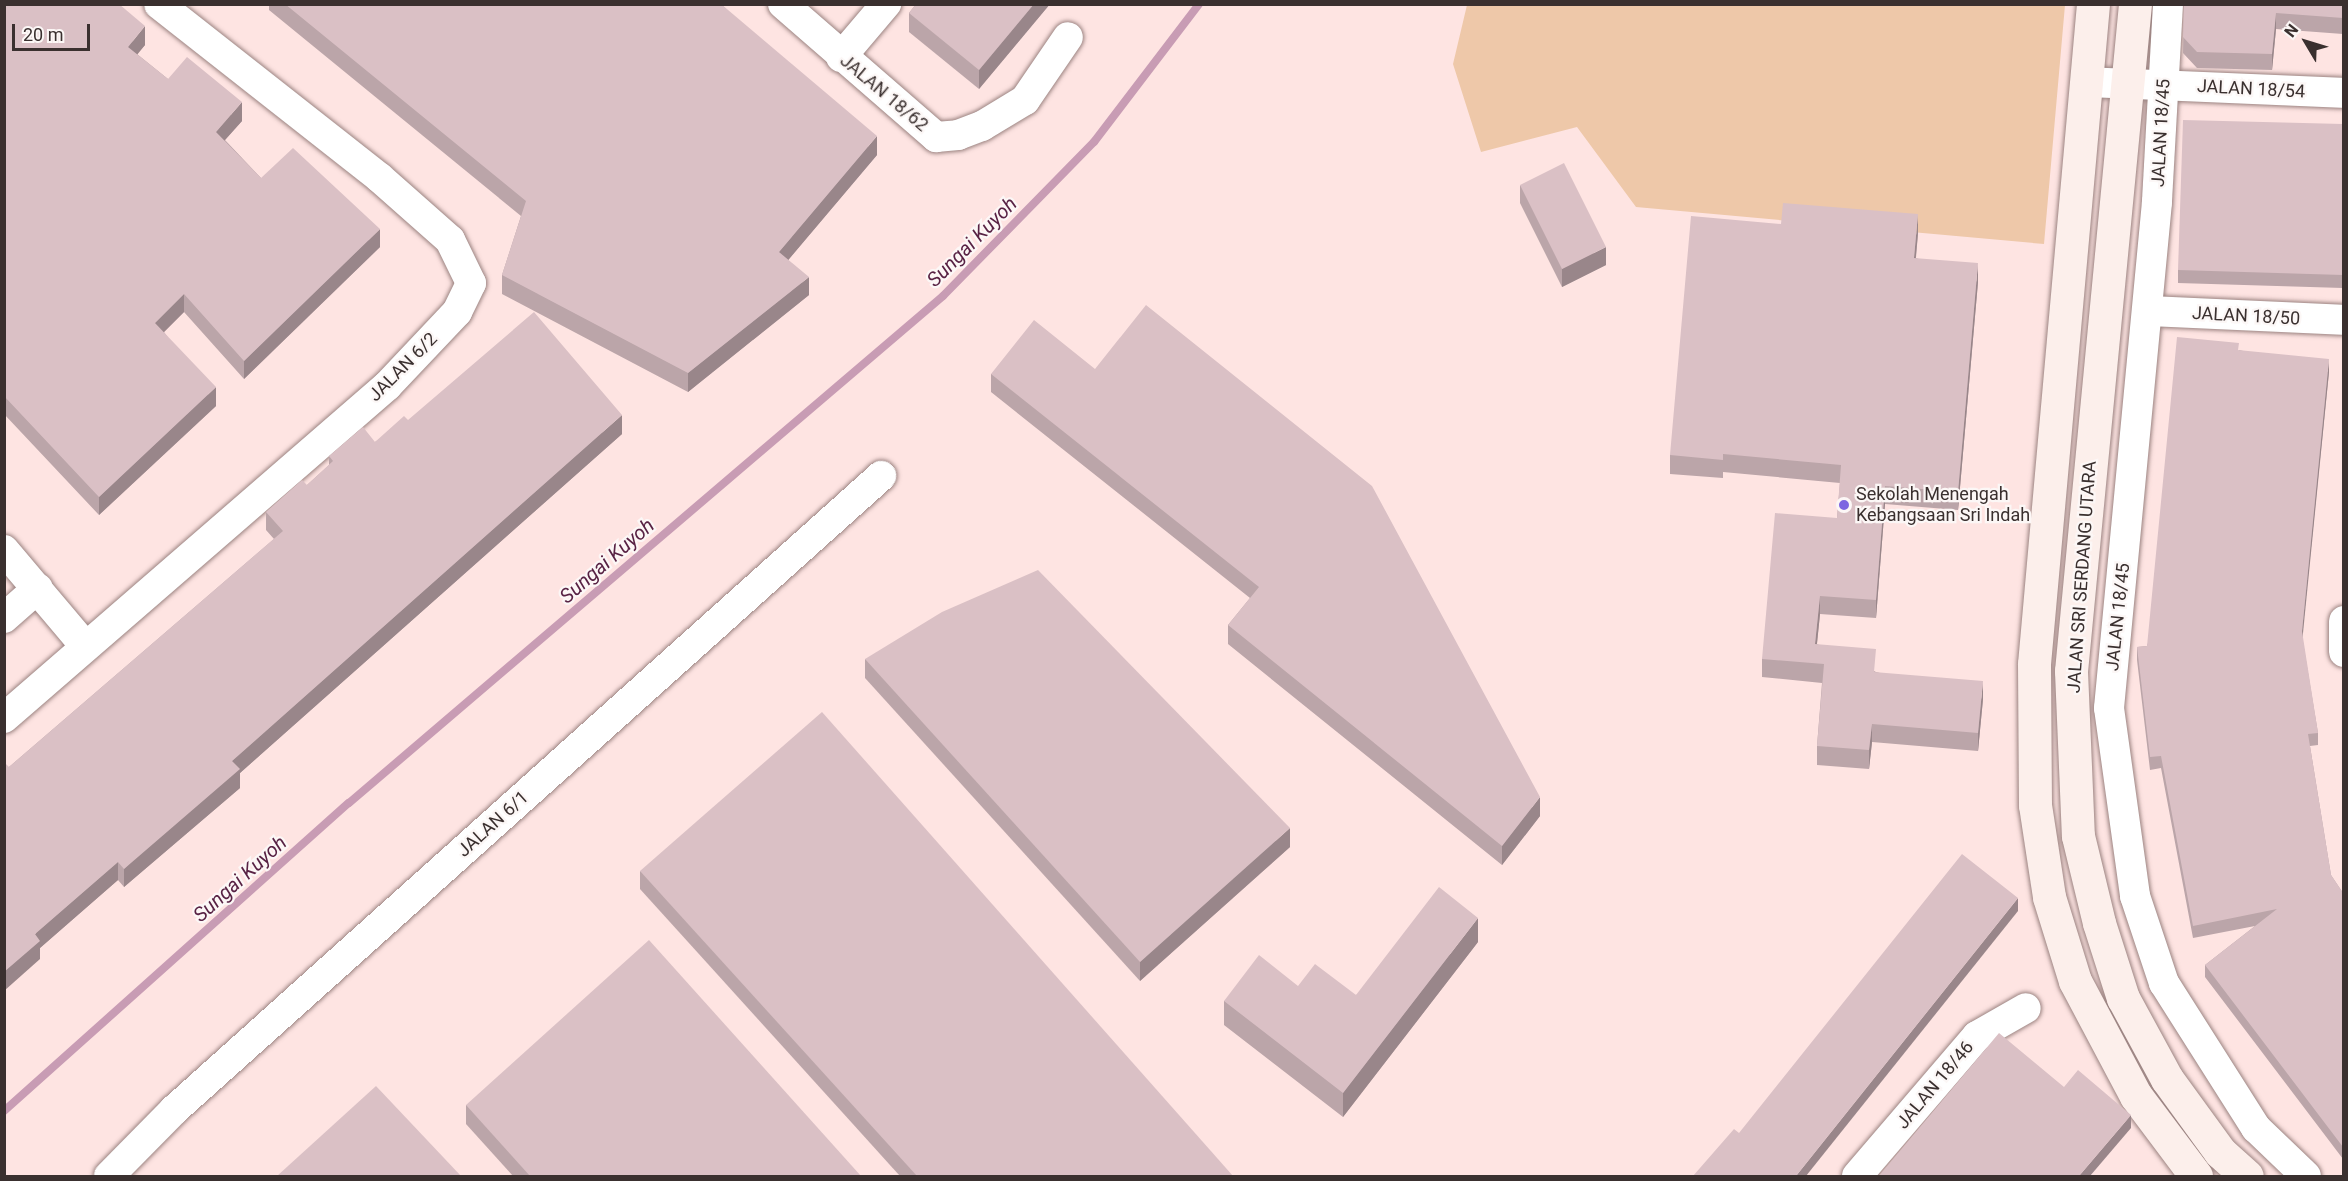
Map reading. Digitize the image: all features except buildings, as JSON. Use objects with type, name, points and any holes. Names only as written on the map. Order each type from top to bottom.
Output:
[{"type":"street","name":"JALAN 6/2","points":[[4,718],[387,386],[457,312],[471,283],[450,240],[380,178],[159,4]]},
{"type":"street","name":"JALAN 18/62","points":[[783,4],[841,57],[936,136],[958,135],[982,126],[1025,100],[1068,37]]},
{"type":"street","points":[[841,57],[886,4]]},
{"type":"street","points":[[2093,4],[2034,664],[2035,805],[2049,897],[2075,981],[2136,1096],[2196,1176]]},
{"type":"street","name":"JALAN SRI SERDANG UTARA","points":[[2135,4],[2071,671],[2078,836],[2099,922],[2123,998],[2167,1079],[2220,1152],[2247,1176]]},
{"type":"street","name":"JALAN 18/45","points":[[2168,4],[2148,311],[2109,708],[2135,896],[2164,982],[2256,1128],[2306,1176]]},
{"type":"street","name":"JALAN 18/54","points":[[2086,82],[2343,93]]},
{"type":"street","name":"JALAN 18/50","points":[[2148,311],[2343,320]]},
{"type":"street","name":"JALAN 6/1","points":[[109,1176],[174,1110],[881,476]]},
{"type":"street","points":[[4,550],[85,646]]},
{"type":"street","points":[[4,618],[38,588]]},
{"type":"street","points":[[2343,621],[2343,652]]},
{"type":"street","name":"JALAN 18/46","points":[[1857,1176],[1977,1036],[2026,1008]]},
{"type":"shaded area","points":[[1467,5],[2065,5],[2044,244],[1636,207],[1577,127],[1481,152],[1453,64]]},
{"type":"waterway","name":"Sungai Kuyoh","points":[[4,1111],[349,803],[943,296],[1094,142],[1199,4]]},
{"type":"place","name":"Sekolah Menengah Kebangsaan Sri Indah","points":[[1844,505]]}]
